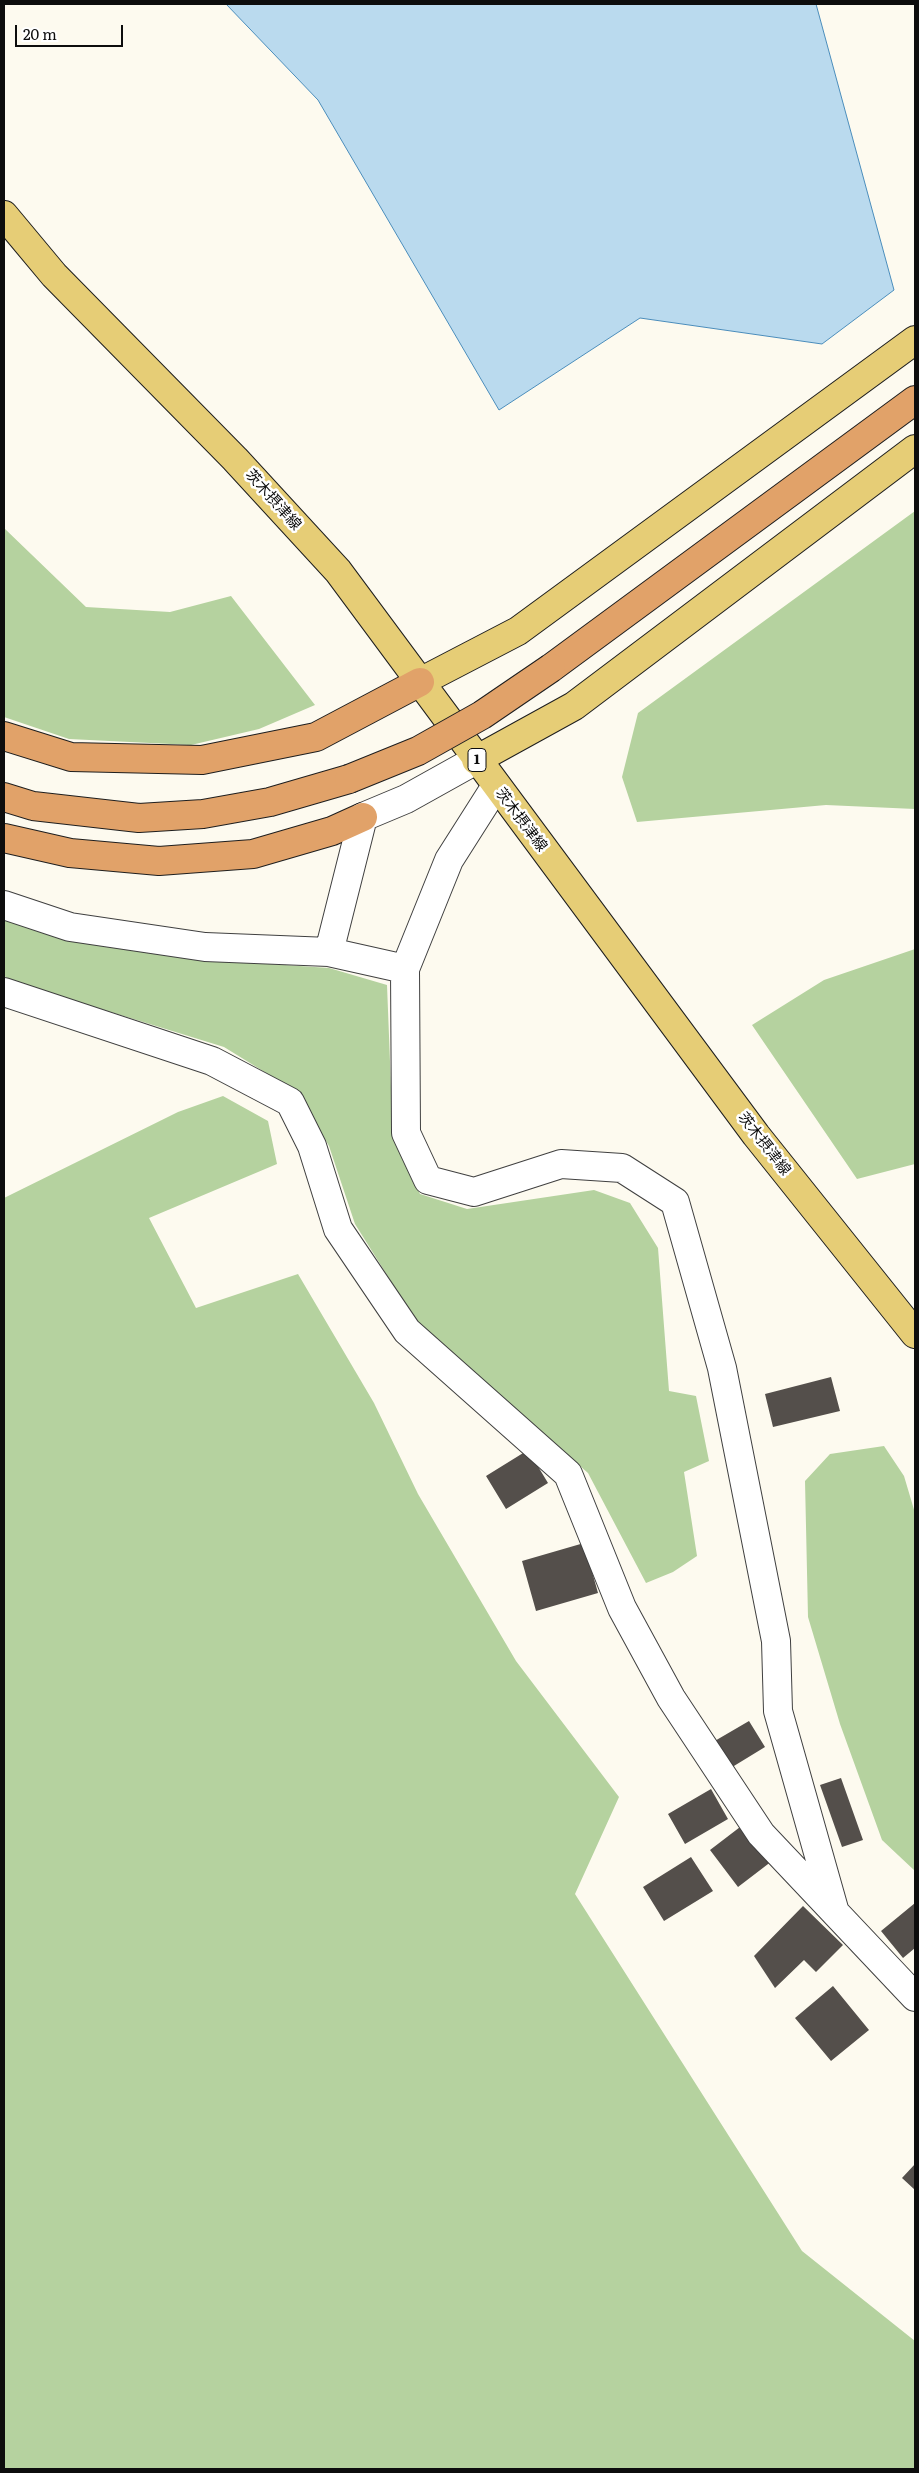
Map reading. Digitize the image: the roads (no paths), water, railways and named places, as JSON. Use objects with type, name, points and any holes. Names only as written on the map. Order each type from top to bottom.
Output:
[{"type":"highway","points":[[4,797],[33,806],[139,818],[203,814],[270,802],[349,779],[418,751],[482,714],[551,668],[915,400]]},
{"type":"highway","points":[[4,736],[71,757],[202,760],[316,737],[420,682]]},
{"type":"highway","points":[[4,838],[70,853],[159,861],[253,854],[332,831],[363,817]]},
{"type":"main road","name":"茨木摂津線","points":[[4,215],[54,274],[236,459],[338,571],[476,760],[756,1135],[915,1334]]},
{"type":"main road","points":[[420,682],[518,631],[915,340]]},
{"type":"main road","points":[[476,760],[574,706],[915,449]]},
{"type":"street","points":[[329,952],[363,817],[406,799],[476,760]]},
{"type":"street","points":[[496,786],[448,860],[405,969],[406,1133],[428,1180],[474,1192],[561,1164],[622,1168],[675,1202],[724,1378],[776,1641],[778,1711],[835,1913]]},
{"type":"street","points":[[4,905],[70,927],[195,946],[329,952],[405,969]]},
{"type":"street","points":[[4,992],[212,1062],[290,1102],[312,1146],[338,1229],[406,1331],[568,1474],[622,1608],[670,1698],[760,1834],[915,1997]]},
{"type":"water","points":[[226,4],[816,4],[894,290],[822,344],[640,318],[499,410],[318,100]]}]
